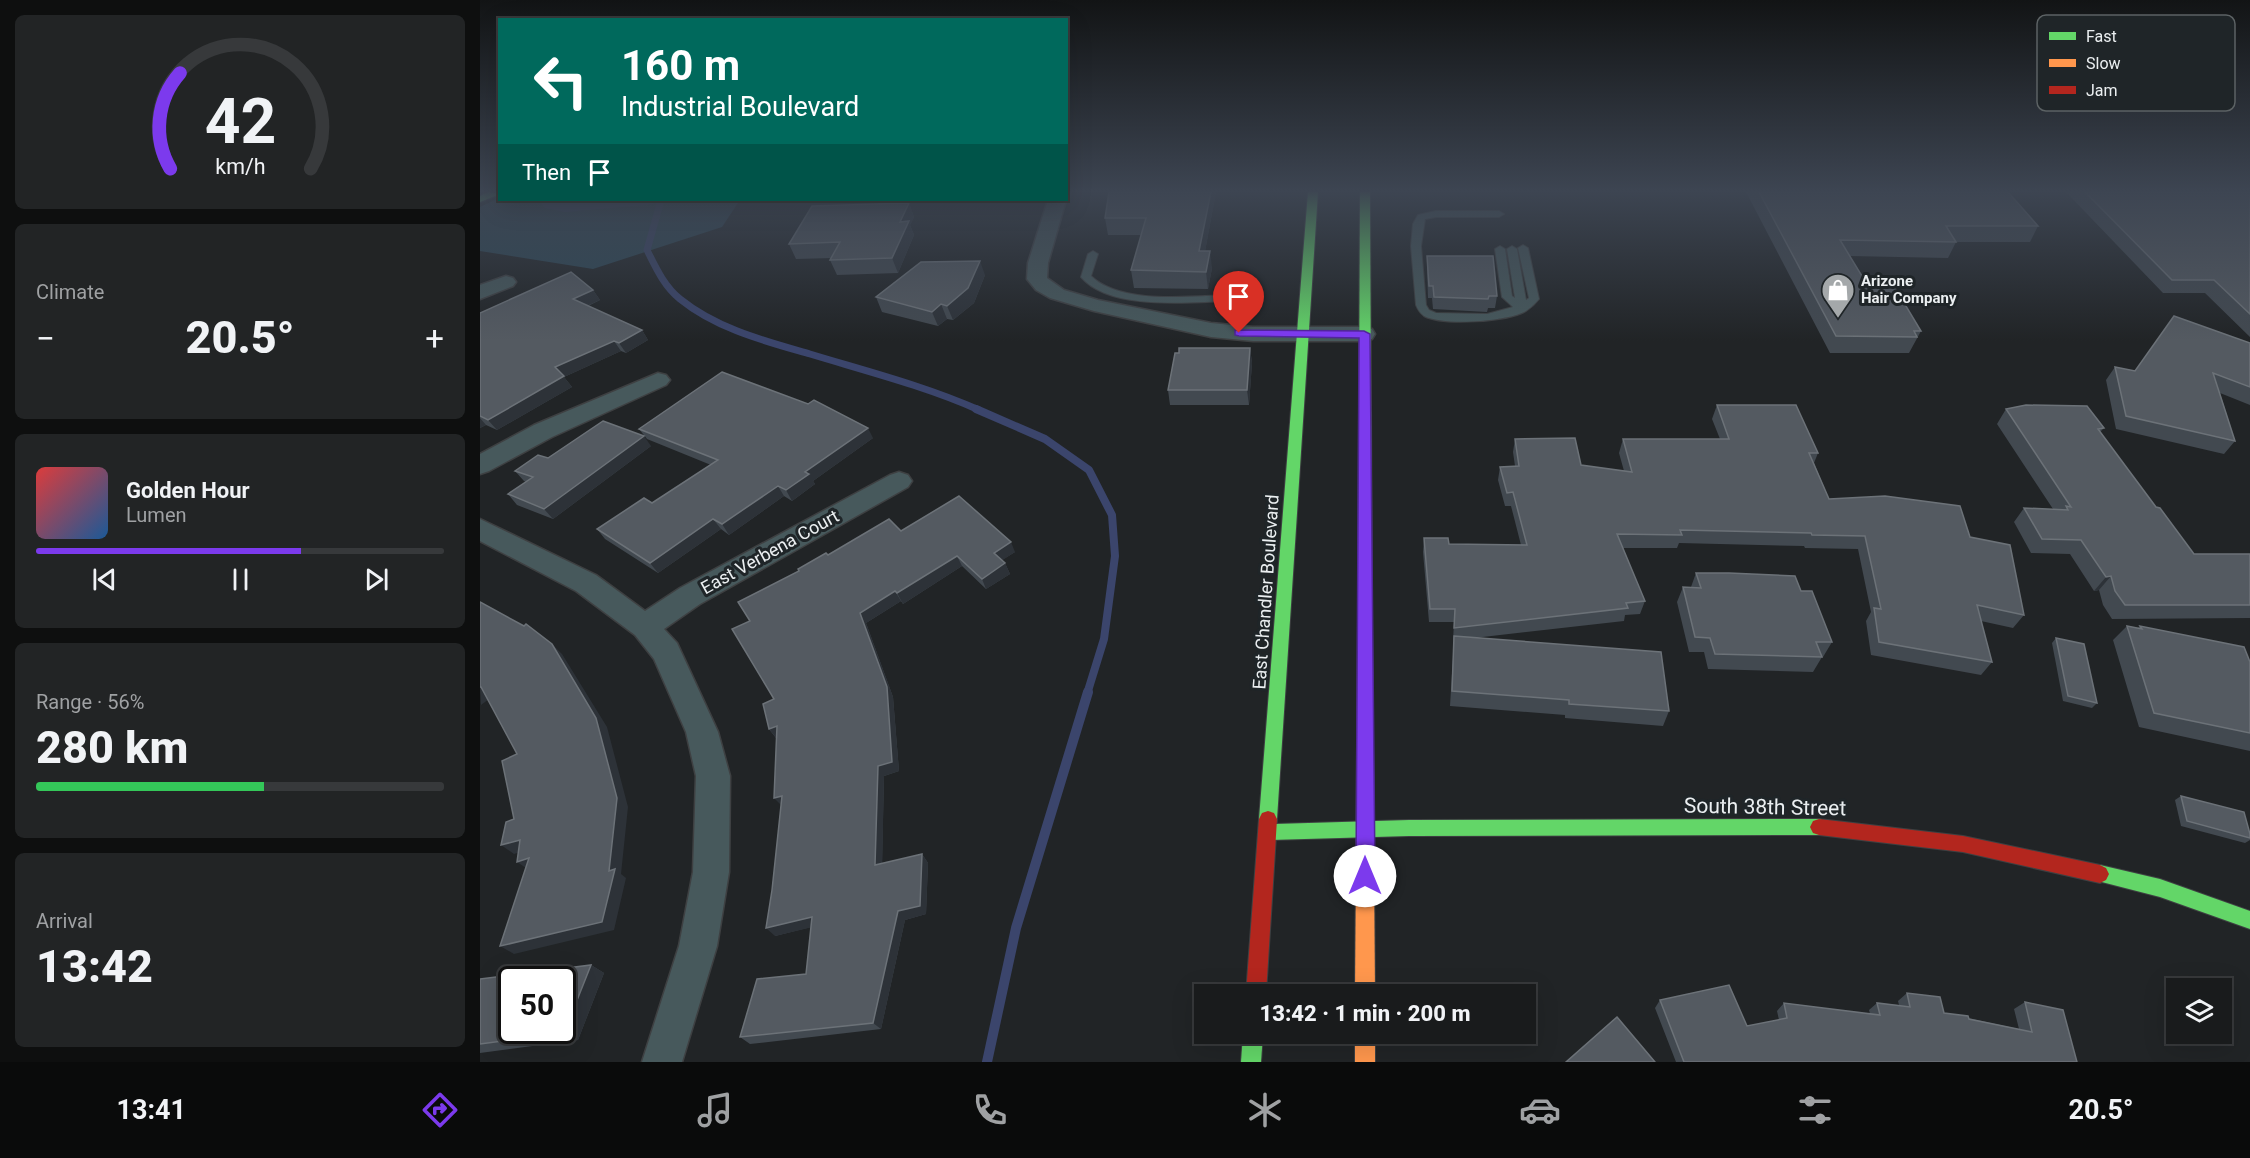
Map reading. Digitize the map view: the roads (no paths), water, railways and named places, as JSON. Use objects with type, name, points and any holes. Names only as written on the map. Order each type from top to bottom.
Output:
[{"type":"main road","name":"East Chandler Boulevard","points":[[1257,984],[1309,242]]},
{"type":"main road","points":[[1365,242],[1365,984]]},
{"type":"main road","name":"South 38th Street","points":[[1268,832],[1366,828],[1834,827],[1963,844],[2016,855],[2160,888],[2250,920]]},
{"type":"main road","points":[[1251,1062],[1252,1044]]},
{"type":"main road","points":[[1365,1044],[1365,1062]]},
{"type":"street","points":[[1044,242],[1038,263],[1037,279],[1043,286],[1057,294],[1094,305],[1211,330],[1253,334],[1364,334]]},
{"type":"street","points":[[480,293],[506,282]]},
{"type":"street","points":[[480,465],[543,431],[658,380]]},
{"type":"street","name":"East Verbena Court","points":[[645,627],[690,596],[899,480]]},
{"type":"street","points":[[480,529],[586,583],[645,627],[666,652],[702,732],[713,776],[711,872],[698,946],[662,1062]]},
{"type":"lane","points":[[1418,242],[1421,306],[1425,312],[1434,316],[1500,317],[1522,309],[1534,299],[1518,248]]},
{"type":"lane","points":[[1500,249],[1508,297],[1522,309]]},
{"type":"lane","points":[[1093,254],[1086,277],[1098,288],[1133,297],[1230,297]]},
{"type":"waterway","points":[[649,242],[647,250],[669,288],[680,299],[710,318],[742,333],[917,386],[979,410]]},
{"type":"waterway","points":[[976,409],[1045,439],[1089,470],[1112,515],[1115,556],[1104,639],[1087,694]]},
{"type":"waterway","points":[[987,1062],[1016,928],[1088,692]]},
{"type":"place","name":"Arizone Hair Company","points":[[1838,319]]}]
